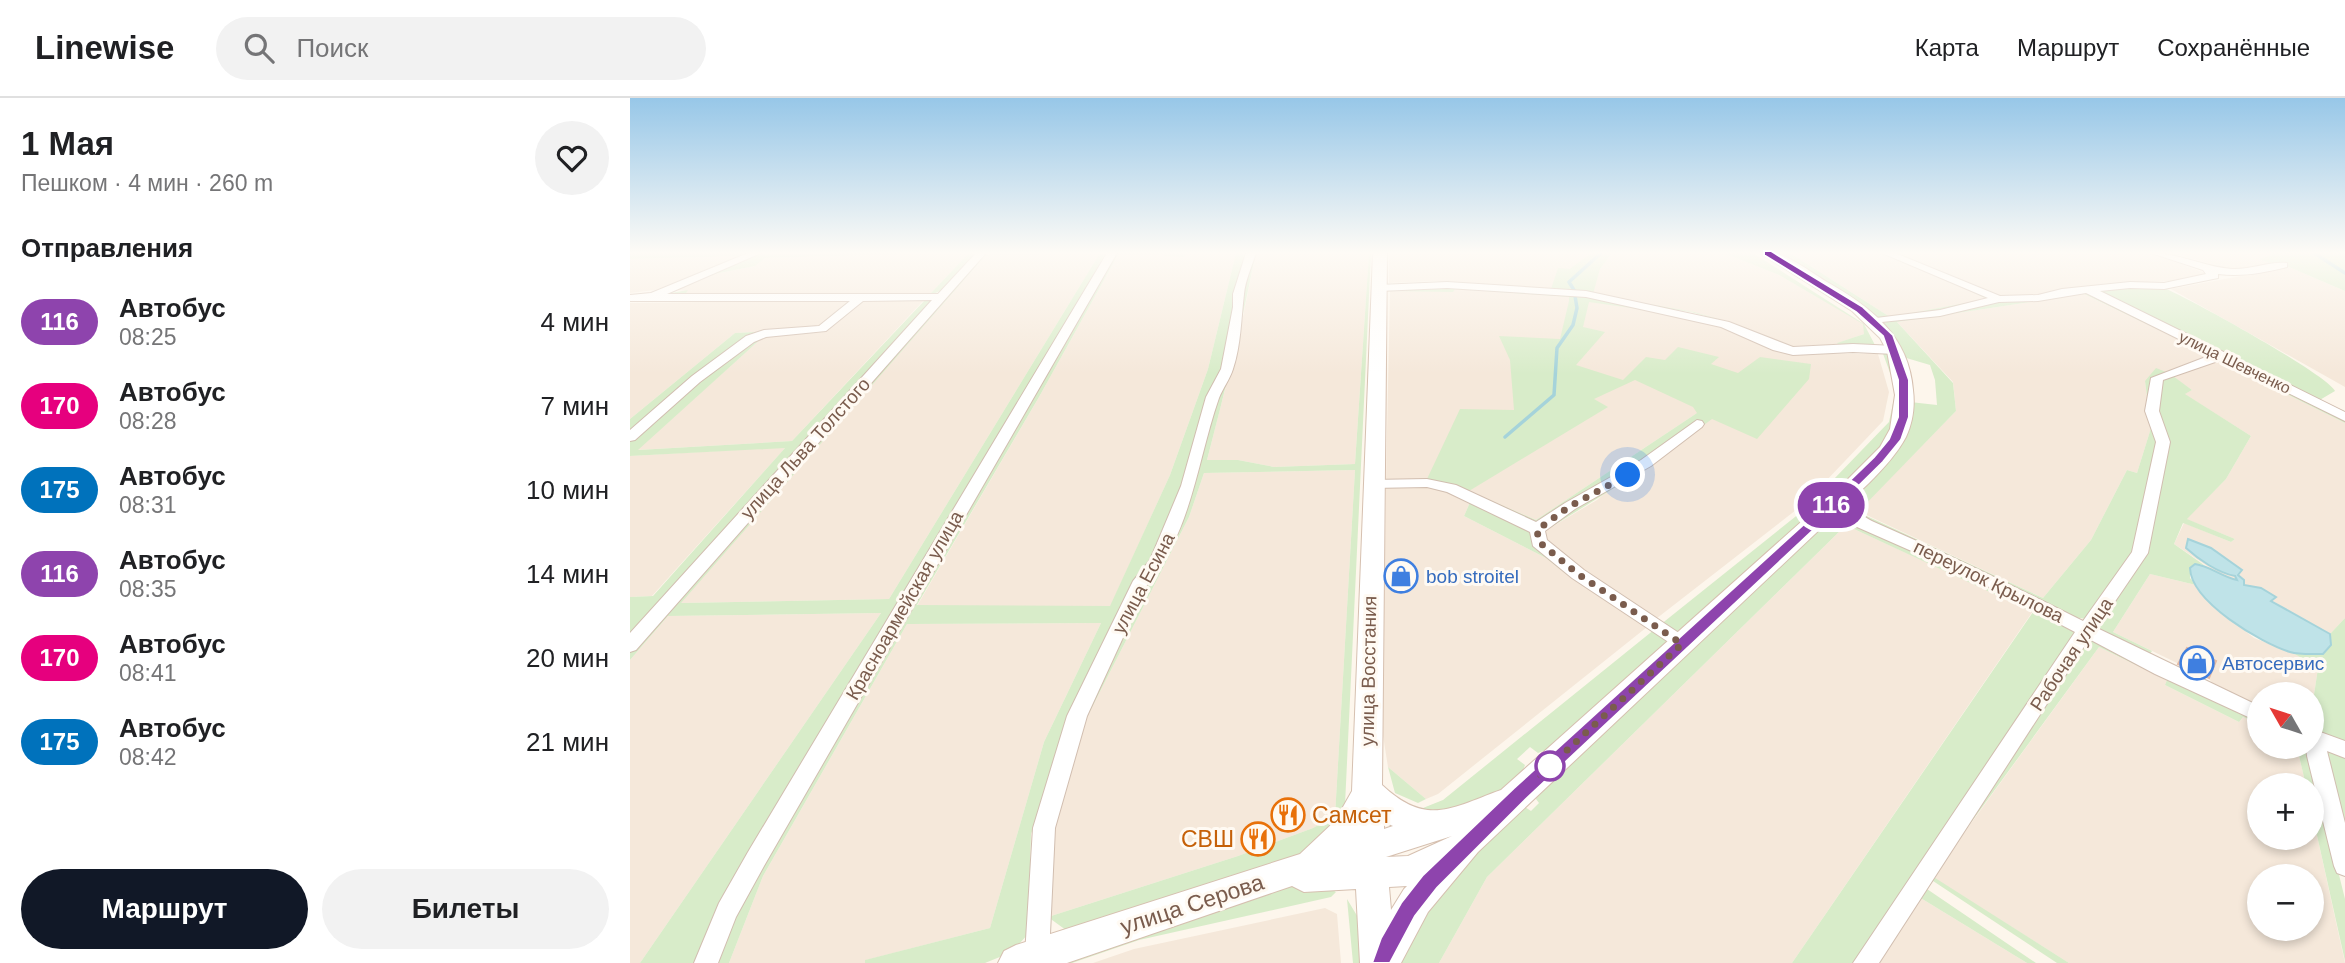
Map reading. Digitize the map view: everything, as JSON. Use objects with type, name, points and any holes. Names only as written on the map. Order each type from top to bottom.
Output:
[{"type":"main road","name":"улица Восстания","points":[[1367,790],[1372,484],[1379,293]]},
{"type":"main road","points":[[1381,963],[1408,910],[1430,881],[1520,793],[1879,460],[1895,440],[1903,417],[1904,380],[1895,350],[1888,335],[1876,321],[1832,293]]},
{"type":"main road","points":[[1307,872],[1346,831],[1359,811],[1367,790]]},
{"type":"main road","points":[[1370,861],[1444,825],[1487,810],[1520,793]]},
{"type":"main road","points":[[1370,861],[1411,871],[1445,856],[1483,829]]},
{"type":"main road","name":"улица Восстания","points":[[1370,861],[1381,963]]},
{"type":"main road","name":"улица Серова","points":[[1027,959],[1259,881],[1307,872],[1337,881],[1353,892],[1375,923]]},
{"type":"street","points":[[653,296],[659,293]]},
{"type":"street","name":"улица Льва Толстого","points":[[630,645],[943,293]]},
{"type":"street","name":"Красноармейская улица","points":[[706,963],[727,911],[756,859],[1088,293]]},
{"type":"street","name":"улица Есина","points":[[1027,959],[1044,828],[1077,716],[1141,581],[1157,562],[1180,508],[1213,397],[1227,369],[1239,307],[1238,293]]},
{"type":"street","points":[[1576,293],[1725,324],[1777,347],[1793,351],[1853,348],[1895,350]]},
{"type":"street","points":[[1985,293],[1999,299]]},
{"type":"street","points":[[1876,321],[1953,310],[1999,299],[2038,298],[2063,293]]},
{"type":"street","name":"улица Шевченко","points":[[2096,293],[2345,417]]},
{"type":"street","points":[[630,437],[696,379],[750,339],[764,334],[822,329],[861,297]]},
{"type":"street","points":[[630,298],[940,297]]},
{"type":"street","name":"Рабочая улица","points":[[1865,963],[2086,630],[2140,554],[2164,442],[2152,411],[2157,378],[2222,356]]},
{"type":"street","points":[[1537,530],[1570,506],[1646,463],[1697,424]]},
{"type":"street","points":[[1372,484],[1427,483],[1451,488],[1537,530]]},
{"type":"street","name":"переулок Крылова","points":[[1832,504],[1863,523],[1951,561],[2247,708]]},
{"type":"street","points":[[1537,530],[1539,542],[1578,574],[1682,644]]},
{"type":"street","points":[[2324,741],[2345,750]]},
{"type":"street","points":[[2318,760],[2345,866]]},
{"type":"street","points":[[1367,790],[1384,808],[1405,820],[1444,825]]},
{"type":"street","name":"улица Восстания","points":[[1367,790],[1370,861]]},
{"type":"street","points":[[1307,872],[1370,861]]},
{"type":"shaded area","points":[[775,293],[931,293],[930,294]]},
{"type":"shaded area","points":[[952,293],[1075,293],[889,599],[680,603]]},
{"type":"shaded area","points":[[1097,293],[1226,293],[1208,369],[1170,475],[1110,607],[917,606]]},
{"type":"shaded area","points":[[1248,293],[1366,293],[1355,464],[1274,467],[1238,460],[1207,460]]},
{"type":"shaded area","points":[[1390,293],[1517,293],[1569,297],[1719,325],[1764,344],[1770,350],[1792,353],[1878,354],[1889,392],[1883,421],[1805,503],[1652,622],[1542,541],[1545,531],[1597,500],[1697,413],[1536,520],[1455,485],[1427,479],[1386,480]]},
{"type":"shaded area","points":[[1811,293],[1864,324],[1864,334],[1838,343],[1840,346],[1793,350],[1732,323],[1694,312],[1592,294]]},
{"type":"shaded area","points":[[1853,293],[1976,293],[1988,299],[1890,317]]},
{"type":"shaded area","points":[[1990,293],[2049,293],[2037,296],[2001,298]]},
{"type":"shaded area","points":[[2179,293],[2345,293],[2345,387]]},
{"type":"shaded area","points":[[2084,294],[2213,356],[2145,381],[2151,428],[2137,473],[2127,470],[2091,540],[2043,598],[1858,511],[1956,411],[1953,382],[1897,322]]},
{"type":"shaded area","points":[[854,300],[815,329],[735,333],[630,419],[630,303]]},
{"type":"shaded area","points":[[924,300],[792,441],[637,450],[764,336],[825,332],[862,301]]},
{"type":"shaded area","points":[[2218,360],[2345,423],[2345,618],[2330,634],[2271,600],[2275,598],[2261,588],[2243,585],[2219,574],[2174,544],[2184,523],[2231,542],[2235,539],[2186,519],[2226,479],[2251,436],[2184,394],[2192,390],[2172,376]]},
{"type":"shaded area","points":[[786,447],[652,596],[630,597],[630,456]]},
{"type":"shaded area","points":[[1355,470],[1335,816],[1313,828],[1238,856],[1048,917],[1049,839],[1084,723],[1189,517],[1204,473]]},
{"type":"shaded area","points":[[1425,486],[1449,491],[1471,500],[1464,516],[1546,558],[1647,627],[1438,794],[1426,799],[1388,767],[1382,729],[1386,487]]},
{"type":"shaded area","points":[[1842,529],[1854,529],[2033,611],[1792,963],[1439,963],[1487,877]]},
{"type":"shaded area","points":[[2150,574],[2196,585],[2213,606],[2254,638],[2293,653],[2318,668],[2316,682],[2247,682],[2247,700],[2217,688],[2208,678],[2113,632]]},
{"type":"shaded area","points":[[881,613],[640,963],[630,963],[630,660],[668,616]]},
{"type":"shaded area","points":[[1101,623],[1044,742],[990,928],[866,960],[865,963],[729,963],[763,876],[907,624]]},
{"type":"shaded area","points":[[2099,647],[2167,680],[2165,685],[2239,722],[2243,717],[2247,719],[2247,760],[2300,760],[2303,773],[2247,773],[2247,850],[2320,850],[2323,864],[2247,864],[2247,941],[2324,941],[2324,868],[2345,963],[2069,963],[1932,877]]},
{"type":"shaded area","points":[[1919,897],[2027,963],[1877,963]]},
{"type":"shaded area","points":[[1325,908],[1337,914],[1341,963],[1093,963],[1134,949]]},
{"type":"green space","points":[[672,293],[775,293],[934,293],[933,294],[674,295]]},
{"type":"green space","points":[[949,293],[952,293],[681,603],[889,599],[1075,293],[1082,293],[696,963],[640,963],[881,613],[668,616],[630,660],[630,649]]},
{"type":"green space","points":[[1090,293],[1097,293],[917,605],[1110,606],[1170,475],[1208,369],[1226,293],[1234,293],[1235,308],[1222,369],[1163,540],[1071,716],[1031,834],[1028,934],[1012,952],[985,963],[865,963],[865,960],[990,928],[1044,742],[1101,623],[907,624],[763,876],[729,963],[717,963],[737,905]]},
{"type":"green space","points":[[1241,293],[1247,293],[1235,348],[1243,306]]},
{"type":"green space","points":[[1366,293],[1369,293],[1345,805],[1341,822],[1299,858],[1070,933],[1048,917],[1238,856],[1313,828],[1335,816],[1355,470],[1204,473],[1189,517],[1084,723],[1081,717],[1145,582],[1216,396],[1229,372],[1207,460],[1238,460],[1274,467],[1355,464]]},
{"type":"green space","points":[[1517,293],[1584,296],[1659,312],[1589,302],[1583,327],[1605,332],[1576,365],[1623,380],[1646,357],[1665,360],[1678,347],[1719,357],[1711,364],[1738,373],[1760,357],[1811,364],[1809,379],[1757,439],[1712,419],[1643,470],[1545,531],[1542,541],[1541,530],[1644,462],[1544,521],[1534,523],[1453,486],[1427,479],[1460,409],[1514,410],[1510,360],[1499,336],[1560,339],[1569,297]],"holes":[[[1635,380],[1693,407],[1697,413],[1536,520],[1469,491],[1608,407],[1594,399]]]},
{"type":"green space","points":[[1578,293],[1593,293],[1694,312],[1732,323],[1691,312]]},
{"type":"green space","points":[[1810,293],[1816,293],[1864,324],[1876,347],[1840,346],[1837,343],[1864,334],[1863,324]]},
{"type":"green space","points":[[1839,293],[1853,293],[1890,317],[1987,299],[1975,293],[1981,293],[1991,300],[1934,313],[1886,318],[1876,317]]},
{"type":"green space","points":[[2069,293],[2094,293],[2345,419],[2345,423],[2218,360],[2173,376],[2192,390],[2185,394],[2251,436],[2226,479],[2187,519],[2235,539],[2231,542],[2183,523],[2174,544],[2204,565],[2195,564],[2190,568],[2190,578],[2196,585],[2150,574],[2113,632],[2152,651],[2148,657],[2103,634],[2097,624],[2146,555],[2167,442],[2155,411],[2160,378],[2155,378],[2150,410],[2159,441],[2135,552],[2086,619],[2067,616],[1974,569],[1865,520],[1841,504],[1886,459],[1901,434],[1910,402],[1937,405],[1935,380],[1930,365],[1903,357],[1882,323],[2001,301],[2039,299]],"holes":[[[2084,294],[2213,356],[2166,372],[2156,368],[2145,381],[2151,428],[2137,473],[2127,470],[2091,540],[2043,598],[1858,512],[1956,411],[1953,383],[1897,322]]]},
{"type":"green space","points":[[2099,293],[2175,293],[2284,354],[2327,382],[2335,391],[2318,401]]},
{"type":"green space","points":[[930,300],[930,304],[630,637],[630,597],[653,596],[785,448],[630,456],[630,441],[737,351],[764,336],[638,450],[792,441],[924,301],[862,301]]},
{"type":"green space","points":[[815,329],[764,333],[630,433],[630,419],[735,333]]},
{"type":"green space","points":[[1882,351],[1892,357],[1898,382],[1891,432],[1876,455],[1679,637],[1660,625],[1805,509],[1889,422],[1896,389]]},
{"type":"green space","points":[[1471,500],[1533,531],[1647,627],[1546,558],[1464,516]]},
{"type":"green space","points":[[1821,523],[1862,526],[1906,544],[2079,632],[1854,963],[1792,963],[2033,612],[1854,529],[1842,529],[1487,877],[1439,963],[1394,963],[1402,938],[1415,916],[1447,876],[1525,807],[1531,811],[1539,803],[1536,799],[1539,788]]},
{"type":"green space","points":[[2345,618],[2345,742],[2340,744],[2324,737],[2324,682],[2316,682],[2318,668],[2293,653],[2323,654],[2331,645],[2330,634]]},
{"type":"green space","points":[[1655,629],[1673,643],[1563,743],[1538,753],[1530,747],[1517,759],[1525,765],[1517,786],[1432,819],[1418,810],[1443,800]]},
{"type":"green space","points":[[2086,639],[2093,639],[2247,713],[2247,719],[2243,717],[2239,722],[2165,685],[2167,680],[2099,647],[1932,876],[2069,963],[2057,963],[1927,877]]},
{"type":"green space","points":[[2327,747],[2345,755],[2345,840],[2324,760]]},
{"type":"green space","points":[[2300,760],[2310,760],[2314,773],[2303,773]]},
{"type":"green space","points":[[1388,767],[1426,799],[1418,803],[1395,793]]},
{"type":"green space","points":[[2324,815],[2345,899],[2345,961],[2324,864],[2320,850],[2324,850]]},
{"type":"green space","points":[[1297,883],[1325,886],[1336,892],[1331,897],[1139,940],[1072,963],[1043,963],[1248,892]]},
{"type":"green space","points":[[1924,887],[2036,963],[2027,963],[1919,897]]},
{"type":"green space","points":[[1347,899],[1362,924],[1366,963],[1353,963]]},
{"type":"water","points":[[2188,539],[2211,548],[2242,570],[2238,575],[2244,580],[2244,585],[2261,588],[2276,597],[2271,601],[2330,634],[2331,645],[2323,654],[2290,652],[2262,640],[2230,619],[2202,594],[2193,581],[2190,568],[2195,564],[2237,580],[2235,576],[2215,569],[2196,557],[2186,548]]},
{"type":"building","name":"Автосервис","points":[[2187,648],[2216,661],[2209,678],[2178,664]]},
{"type":"waterway","points":[[1505,437],[1554,395],[1557,348],[1573,325],[1577,308],[1575,293]]},
{"type":"bus line","name":"116","points":[[1383,963],[1389,945],[1408,910],[1430,881],[1520,793],[1818,518],[1879,460],[1895,440],[1903,417],[1904,380],[1895,350],[1888,335],[1876,321],[1832,293]]},
{"type":"place","name":"bob stroitel","points":[[1401,576]]},
{"type":"place","name":"Автосервис","points":[[2197,663]]},
{"type":"place","name":"Самсет","points":[[1288,815]]},
{"type":"place","name":"СВШ","points":[[1258,839]]},
{"type":"route","points":[[1550,766],[1540,775],[1682,644],[1578,574],[1539,542],[1537,530],[1570,506],[1628,475]]}]
